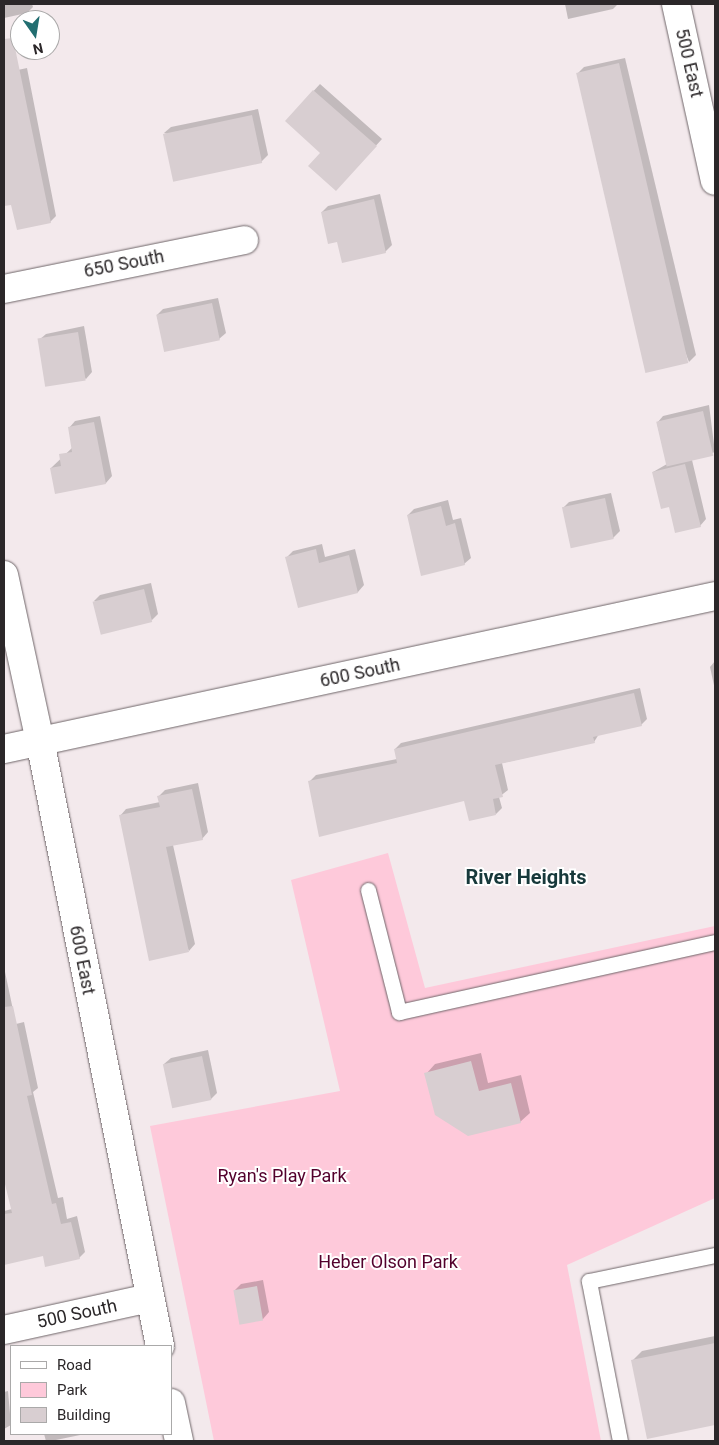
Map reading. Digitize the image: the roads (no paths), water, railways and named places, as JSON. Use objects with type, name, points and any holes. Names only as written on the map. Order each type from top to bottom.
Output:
[{"type":"street","name":"500 East","points":[[676,4],[715,181]]},
{"type":"street","name":"650 South","points":[[4,289],[244,240]]},
{"type":"street","name":"600 East","points":[[4,575],[40,741],[160,1345]]},
{"type":"street","name":"600 South","points":[[4,749],[715,596]]},
{"type":"street","name":"500 South","points":[[4,1330],[150,1298]]},
{"type":"street","points":[[172,1408],[179,1441]]},
{"type":"lane","points":[[368,890],[399,1012],[715,942]]},
{"type":"lane","points":[[620,1441],[589,1281],[715,1255]]},
{"type":"district","name":"River Heights","points":[[526,877]]},
{"type":"park label","name":"Ryan's Play Park","points":[[282,1176]]},
{"type":"park label","name":"Heber Olson Park","points":[[388,1262]]}]
